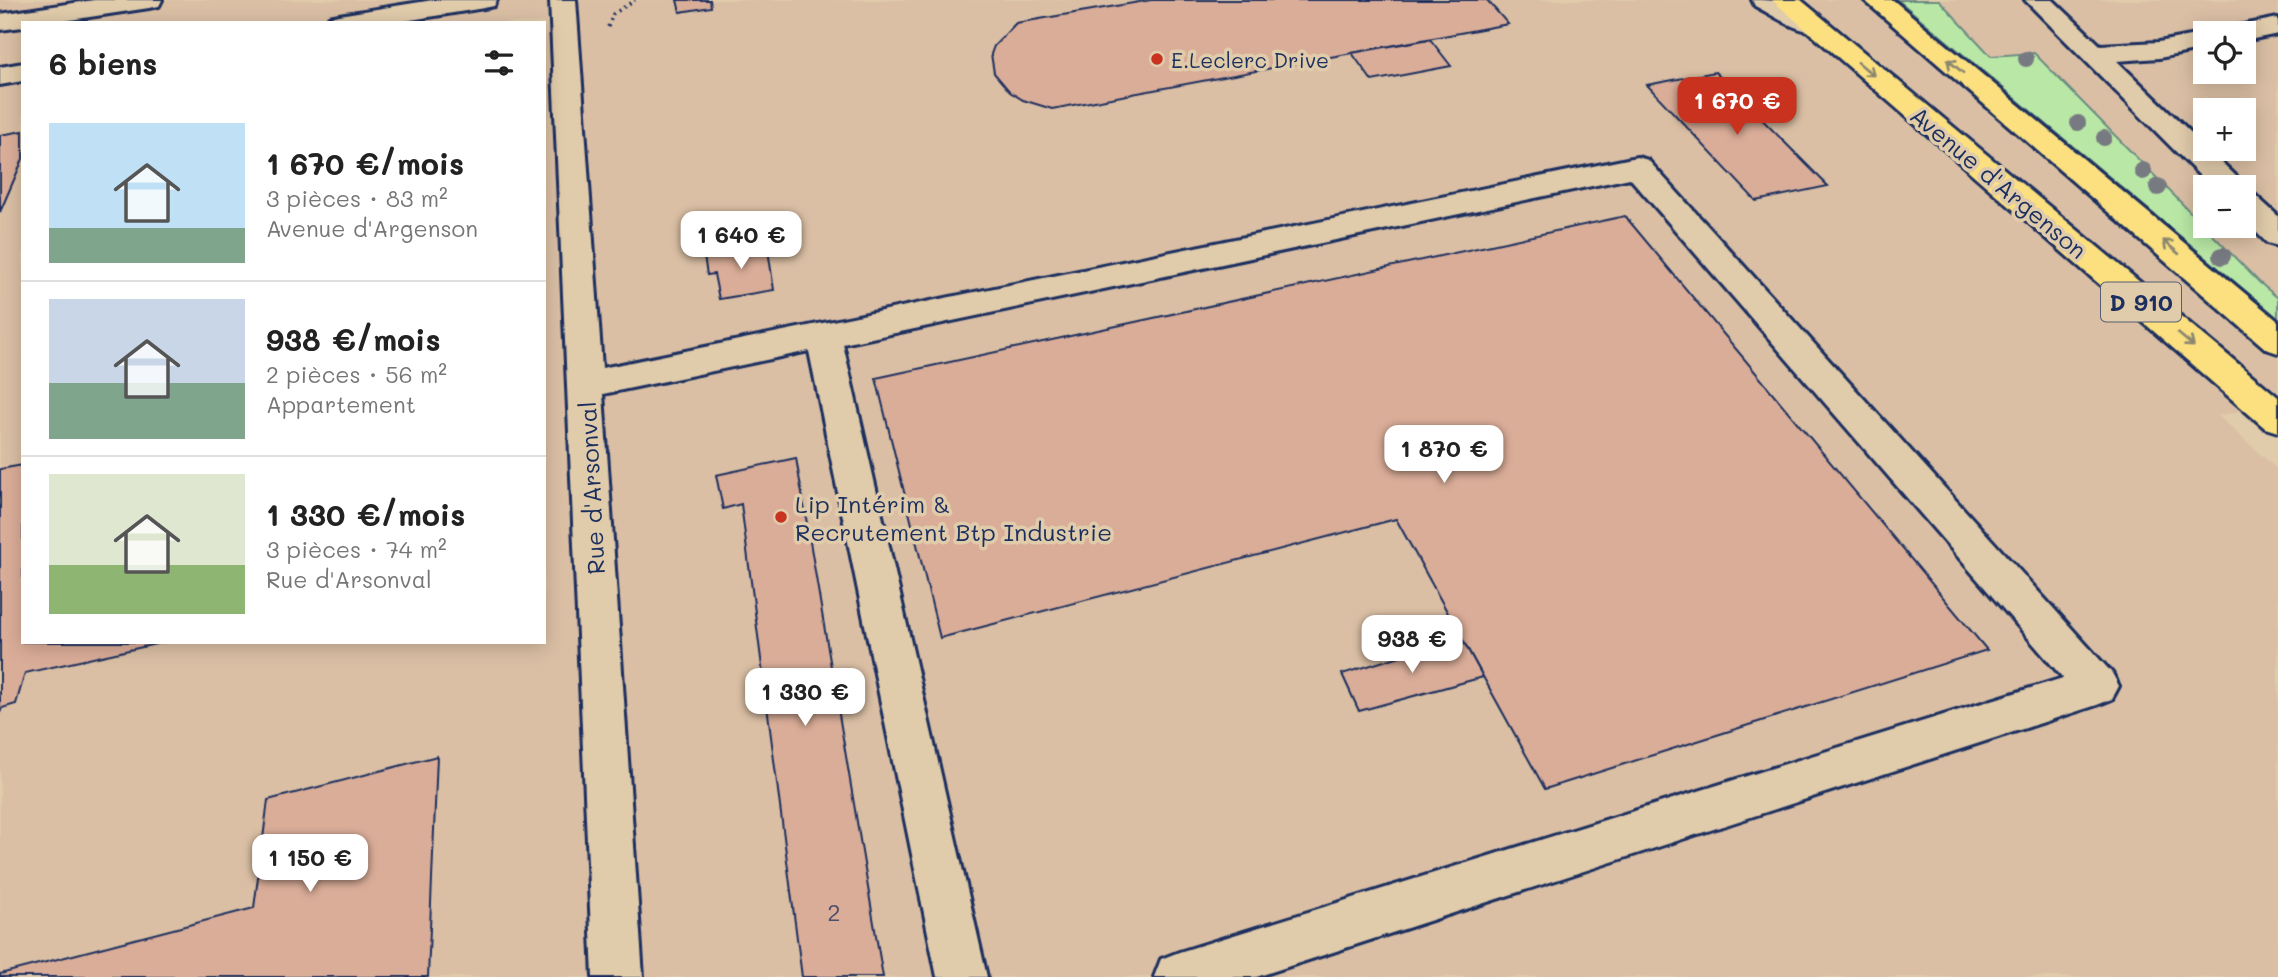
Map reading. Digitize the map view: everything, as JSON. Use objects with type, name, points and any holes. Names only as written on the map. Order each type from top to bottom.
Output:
[{"type":"main road","name":"Avenue d'Argenson","points":[[1785,0],[2278,418]]},
{"type":"main road","name":"D 910","points":[[1877,0],[2126,208],[2278,340]]},
{"type":"street","points":[[0,22],[149,0]]},
{"type":"street","points":[[345,21],[385,8],[484,0]]},
{"type":"street","name":"Rue d'Arsonval","points":[[563,0],[618,977]]},
{"type":"street","points":[[1765,0],[1814,25]]},
{"type":"street","points":[[2038,0],[2217,175]]},
{"type":"street","points":[[2256,30],[2278,26]]},
{"type":"street","points":[[2093,54],[2159,50],[2193,43]]},
{"type":"street","points":[[0,76],[21,72]]},
{"type":"street","points":[[585,385],[1637,167],[2097,686],[1179,977]]},
{"type":"street","points":[[2256,214],[2278,236]]},
{"type":"street","points":[[823,335],[961,977]]},
{"type":"shaded area","points":[[0,0],[2278,0],[2278,401],[2218,416],[2278,470],[2278,977],[0,977]]},
{"type":"green space","points":[[1898,0],[1939,0],[1991,56],[2034,53],[2193,215],[2193,238],[2216,238],[2278,298],[2278,318]]},
{"type":"building","points":[[677,0],[710,0],[711,7],[680,12]]},
{"type":"building","name":"E.Leclerc Drive","points":[[1151,0],[1487,0],[1508,24],[1052,109],[1023,100],[1010,92],[994,73],[991,54],[994,46],[1016,23]]},
{"type":"building","points":[[1430,39],[1451,66],[1372,81],[1352,53]]},
{"type":"building","points":[[1715,72],[1828,186],[1756,201],[1647,85]]},
{"type":"building","points":[[21,131],[21,164],[0,212],[0,135]]},
{"type":"building","points":[[1625,216],[1987,650],[1545,789],[1396,519],[940,638],[876,378]]},
{"type":"building","points":[[767,243],[774,290],[719,299],[714,274],[707,275],[704,256]]},
{"type":"building","points":[[796,458],[883,977],[802,977],[741,504],[723,509],[716,475]]},
{"type":"building","points":[[21,465],[21,644],[156,644],[25,673],[16,704],[2,708],[0,713],[0,469]]},
{"type":"building","points":[[1461,637],[1483,677],[1359,711],[1342,674]]},
{"type":"building","points":[[437,756],[428,977],[0,977],[0,974],[254,908],[268,800]]},
{"type":"place","name":"E.Leclerc Drive","points":[[1157,59]]},
{"type":"place","name":"Lip Intérim & Recrutement Btp Industrie","points":[[781,517]]}]
